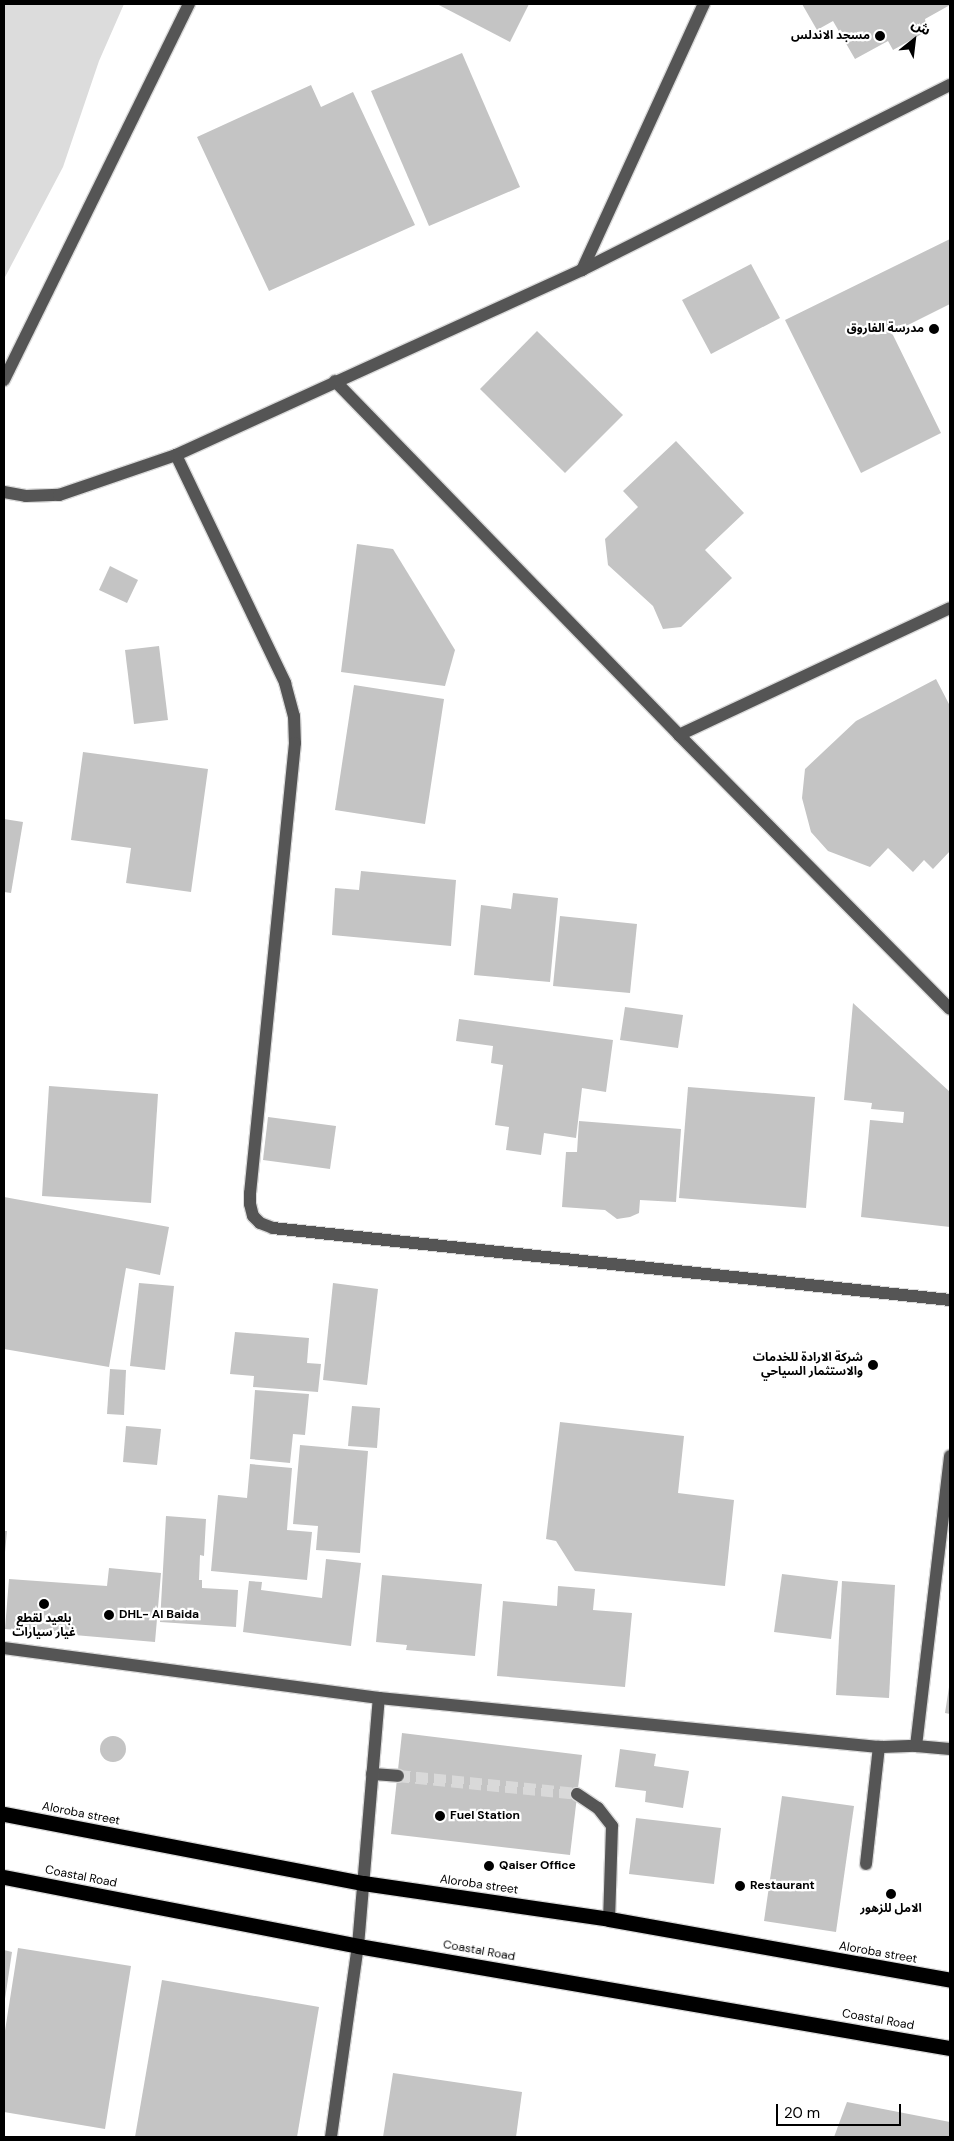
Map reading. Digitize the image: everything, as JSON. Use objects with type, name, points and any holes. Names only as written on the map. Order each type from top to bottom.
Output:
[{"type":"highway","name":"Aloroba street","points":[[4,1814],[363,1883],[610,1919],[950,1980]]},
{"type":"highway","name":"Coastal Road","points":[[4,1877],[358,1946],[950,2048]]},
{"type":"street","points":[[4,380],[189,4]]},
{"type":"street","points":[[582,270],[704,4]]},
{"type":"street","points":[[4,492],[26,496],[59,495],[176,455],[582,270],[950,85]]},
{"type":"street","points":[[335,381],[679,735],[950,1009]]},
{"type":"street","points":[[176,455],[286,683],[294,716],[296,743],[250,1193],[253,1216],[260,1223],[273,1228],[950,1300]]},
{"type":"street","points":[[679,735],[950,608]]},
{"type":"street","points":[[916,1746],[950,1456]]},
{"type":"street","points":[[4,1648],[379,1698],[879,1747],[916,1746],[950,1749]]},
{"type":"street","points":[[331,2137],[358,1946],[379,1698]]},
{"type":"street","points":[[866,1864],[879,1747]]},
{"type":"street","points":[[372,1774],[398,1776]]},
{"type":"street","points":[[578,1794],[598,1808],[612,1826],[610,1919]]},
{"type":"shaded area","points":[[4,4],[124,4],[99,61],[63,167],[4,279]]},
{"type":"building","points":[[437,4],[529,4],[510,42]]},
{"type":"building","name":"مسجد الاندلس","points":[[802,4],[950,5],[925,19],[927,31],[893,50],[888,41],[855,59],[833,21],[817,30]]},
{"type":"building","points":[[462,53],[520,187],[429,226],[371,91]]},
{"type":"building","points":[[311,85],[321,107],[353,92],[415,225],[269,291],[197,137]]},
{"type":"building","name":"مدرسة الفاروق","points":[[950,239],[950,304],[892,333],[941,433],[861,473],[785,320]]},
{"type":"building","points":[[751,264],[780,318],[711,354],[682,300]]},
{"type":"building","points":[[537,331],[623,415],[565,473],[480,389]]},
{"type":"building","points":[[676,441],[744,513],[705,550],[732,578],[681,627],[663,629],[653,606],[608,565],[605,539],[638,507],[623,491]]},
{"type":"building","points":[[357,544],[393,549],[455,650],[445,686],[341,672]]},
{"type":"building","points":[[110,566],[138,580],[127,603],[99,590]]},
{"type":"building","points":[[159,646],[168,720],[134,724],[125,650]]},
{"type":"building","points":[[936,679],[950,706],[950,851],[933,869],[924,860],[913,872],[888,848],[870,867],[828,851],[811,832],[802,798],[805,769],[856,721]]},
{"type":"building","points":[[354,685],[444,699],[425,824],[335,810]]},
{"type":"building","points":[[83,752],[208,769],[191,892],[126,883],[131,848],[71,840]]},
{"type":"building","points":[[4,819],[23,822],[11,893],[4,892]]},
{"type":"building","points":[[361,871],[456,880],[451,946],[332,935],[335,888],[359,890]]},
{"type":"building","points":[[513,893],[558,898],[550,982],[474,975],[481,905],[511,909]]},
{"type":"building","points":[[560,916],[637,924],[630,993],[553,986]]},
{"type":"building","points":[[853,1003],[950,1092],[950,1227],[861,1217],[870,1120],[903,1123],[904,1112],[871,1109],[872,1103],[844,1100]]},
{"type":"building","points":[[625,1007],[683,1015],[678,1048],[620,1040]]},
{"type":"building","points":[[459,1019],[613,1040],[606,1092],[582,1088],[576,1138],[544,1133],[541,1155],[506,1150],[509,1127],[495,1125],[503,1065],[491,1063],[493,1046],[456,1041]]},
{"type":"building","points":[[49,1086],[158,1094],[151,1203],[42,1196]]},
{"type":"building","points":[[688,1087],[815,1097],[806,1208],[679,1198]]},
{"type":"building","points":[[268,1117],[336,1126],[330,1169],[263,1160]]},
{"type":"building","points":[[579,1121],[681,1129],[676,1202],[640,1200],[639,1213],[617,1219],[605,1210],[562,1207],[566,1152],[577,1152]]},
{"type":"building","points":[[4,1197],[169,1227],[160,1275],[126,1268],[109,1367],[4,1349]]},
{"type":"building","points":[[139,1283],[174,1286],[165,1370],[130,1366]]},
{"type":"building","points":[[333,1283],[378,1289],[367,1385],[323,1380]]},
{"type":"building","points":[[235,1332],[309,1338],[307,1363],[321,1364],[318,1392],[253,1387],[254,1376],[230,1374]]},
{"type":"building","points":[[110,1369],[126,1370],[124,1415],[107,1414]]},
{"type":"building","points":[[255,1390],[309,1394],[305,1435],[293,1434],[290,1463],[250,1459]]},
{"type":"building","points":[[352,1406],[380,1408],[377,1448],[348,1446]]},
{"type":"building","points":[[560,1422],[684,1436],[678,1493],[734,1500],[725,1586],[575,1571],[556,1541],[546,1539]]},
{"type":"building","points":[[126,1426],[161,1429],[157,1465],[123,1462]]},
{"type":"building","points":[[300,1445],[368,1451],[360,1553],[316,1550],[318,1526],[293,1524]]},
{"type":"building","points":[[250,1464],[292,1468],[287,1530],[312,1532],[307,1580],[211,1571],[218,1495],[247,1498]]},
{"type":"building","points":[[166,1516],[206,1519],[204,1556],[200,1555],[199,1580],[202,1580],[202,1588],[238,1590],[236,1627],[160,1622]]},
{"type":"building","points":[[4,1531],[7,1531],[5,1552],[4,1552]]},
{"type":"building","points":[[326,1559],[361,1563],[351,1646],[243,1632],[249,1581],[262,1582],[261,1590],[322,1598]]},
{"type":"building","points":[[109,1568],[161,1573],[155,1642],[5,1629],[9,1579],[107,1586]]},
{"type":"building","points":[[782,1574],[838,1581],[831,1639],[774,1632]]},
{"type":"building","points":[[382,1575],[482,1584],[475,1656],[406,1650],[407,1645],[376,1642]]},
{"type":"building","points":[[842,1581],[895,1585],[889,1698],[836,1695]]},
{"type":"building","points":[[558,1586],[595,1589],[593,1610],[632,1613],[625,1687],[497,1676],[503,1601],[557,1606]]},
{"type":"building","points":[[950,1687],[950,1714],[945,1713]]},
{"type":"building","points":[[402,1733],[582,1755],[570,1855],[391,1834]]},
{"type":"building","points":[[113,1736],[122,1740],[126,1749],[122,1758],[113,1762],[104,1758],[100,1749],[104,1740]]},
{"type":"building","points":[[620,1749],[656,1754],[654,1766],[689,1771],[683,1808],[645,1802],[646,1791],[615,1787]]},
{"type":"building","points":[[782,1796],[854,1806],[836,1932],[764,1921]]},
{"type":"building","points":[[636,1818],[721,1828],[714,1884],[629,1874]]},
{"type":"building","points":[[18,1948],[131,1966],[105,2129],[4,2112],[4,2037]]},
{"type":"building","points":[[4,1950],[12,1952],[5,1999],[4,1999]]},
{"type":"building","points":[[162,1980],[319,2007],[297,2137],[135,2137]]},
{"type":"building","points":[[393,2073],[522,2092],[516,2137],[383,2137]]},
{"type":"building","points":[[847,2102],[950,2122],[950,2137],[834,2137]]},
{"type":"tunnel","points":[[398,1776],[577,1794]]},
{"type":"place","name":"مسجد الاندلس","points":[[880,36]]},
{"type":"place","name":"مدرسة الفاروق","points":[[934,329]]},
{"type":"place","name":"شركة الارادة للخدمات والاستثمار السياحي","points":[[873,1365]]},
{"type":"place","name":"بلعيد لقطع غيار سيارات","points":[[44,1604]]},
{"type":"place","name":"DHL- Al Baida","points":[[109,1615]]},
{"type":"place","name":"Fuel Station","points":[[440,1816]]},
{"type":"place","name":"Qaiser Office","points":[[489,1866]]},
{"type":"place","name":"Restaurant","points":[[740,1886]]},
{"type":"place","name":"الامل للزهور","points":[[891,1894]]}]
